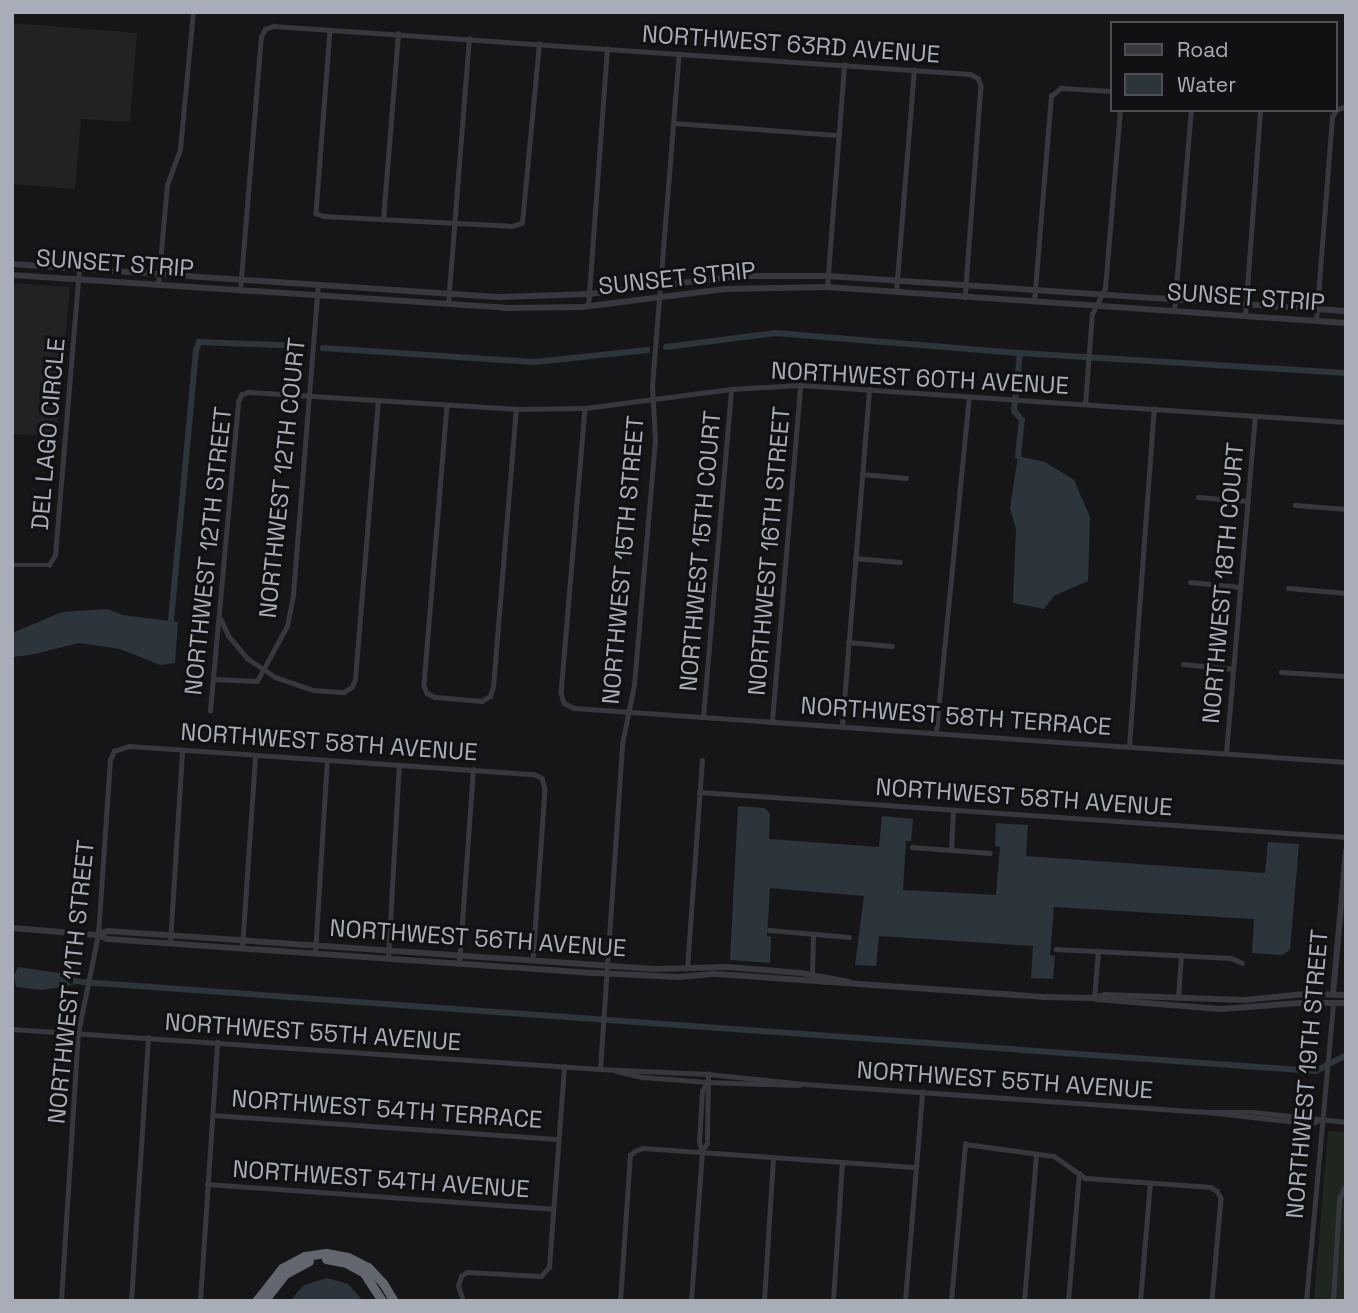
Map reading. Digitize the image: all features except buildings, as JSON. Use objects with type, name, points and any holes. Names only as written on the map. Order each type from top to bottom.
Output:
[{"type":"highway","points":[[256,1301],[282,1268],[305,1256],[326,1253],[348,1257],[368,1267],[383,1283],[394,1301]]},
{"type":"highway","points":[[264,1301],[285,1274],[306,1262],[326,1259],[346,1263],[363,1273],[382,1301]]},
{"type":"street","points":[[158,285],[167,185],[180,149],[193,12]]},
{"type":"street","name":"NORTHWEST 63RD AVENUE","points":[[241,278],[261,37],[265,29],[273,26],[970,74],[978,78],[981,86],[966,285]]},
{"type":"street","points":[[330,30],[316,213],[383,220],[512,226],[522,223],[539,44]]},
{"type":"street","points":[[383,220],[398,34]]},
{"type":"street","points":[[448,305],[469,40]]},
{"type":"street","points":[[589,307],[607,49]]},
{"type":"street","name":"NORTHWEST 15TH STREET","points":[[600,1069],[622,744],[634,685],[654,441],[652,400],[679,54]]},
{"type":"street","points":[[827,287],[844,65]]},
{"type":"street","points":[[896,292],[914,70]]},
{"type":"street","points":[[1034,302],[1051,96],[1055,90],[1110,91]]},
{"type":"street","points":[[1085,404],[1093,314],[1104,294],[1120,112]]},
{"type":"street","points":[[1174,311],[1191,112]]},
{"type":"street","points":[[1245,316],[1259,112]]},
{"type":"street","points":[[1315,321],[1332,117],[1335,112]]},
{"type":"street","points":[[674,123],[839,135]]},
{"type":"street","name":"SUNSET STRIP","points":[[12,264],[501,297],[588,294],[707,279],[774,275],[828,276],[1346,311]]},
{"type":"street","name":"DEL LAGO CIRCLE","points":[[12,565],[48,565],[55,555],[79,268]]},
{"type":"street","name":"SUNSET STRIP","points":[[12,275],[503,308],[589,307],[708,291],[827,287],[1346,323]]},
{"type":"street","points":[[240,291],[241,278]]},
{"type":"street","points":[[707,279],[708,291]]},
{"type":"street","name":"NORTHWEST 12TH COURT","points":[[263,670],[278,645],[290,611],[318,285]]},
{"type":"street","points":[[965,297],[966,285]]},
{"type":"street","name":"NORTHWEST 60TH AVENUE","points":[[241,395],[248,392],[516,409],[586,408],[731,389],[800,384],[1346,422]]},
{"type":"street","name":"NORTHWEST 16TH STREET","points":[[772,721],[800,384]]},
{"type":"street","name":"NORTHWEST 15TH COURT","points":[[703,717],[731,389]]},
{"type":"street","points":[[842,726],[869,389]]},
{"type":"street","name":"NORTHWEST 12TH STREET","points":[[210,711],[238,401],[241,395]]},
{"type":"street","points":[[936,733],[969,397]]},
{"type":"street","points":[[220,615],[238,648],[263,670],[287,683],[313,690],[344,692],[352,687],[355,679],[379,401]]},
{"type":"street","points":[[447,405],[424,686],[427,693],[435,697],[482,701],[490,696],[493,687],[516,409]]},
{"type":"street","name":"NORTHWEST 58TH TERRACE","points":[[586,408],[561,692],[564,703],[574,708],[1346,762]]},
{"type":"street","points":[[1129,746],[1154,409]]},
{"type":"street","name":"NORTHWEST 18TH COURT","points":[[1226,753],[1255,416]]},
{"type":"street","points":[[862,474],[906,478]]},
{"type":"street","points":[[1198,497],[1248,501]]},
{"type":"street","points":[[1294,505],[1346,509]]},
{"type":"street","points":[[855,558],[900,562]]},
{"type":"street","points":[[1190,582],[1240,587]]},
{"type":"street","points":[[1288,588],[1346,593]]},
{"type":"street","points":[[848,642],[892,646]]},
{"type":"street","points":[[1183,664],[1233,669]]},
{"type":"street","points":[[214,679],[254,682],[260,678],[263,670]]},
{"type":"street","points":[[1281,672],[1346,676]]},
{"type":"street","name":"NORTHWEST 58TH AVENUE","points":[[114,751],[125,746],[534,774],[542,778],[545,789],[532,965]]},
{"type":"street","points":[[171,940],[182,750]]},
{"type":"street","name":"NORTHWEST 11TH STREET","points":[[61,1301],[78,1033],[98,935],[110,760],[114,751]]},
{"type":"street","points":[[242,945],[255,755]]},
{"type":"street","points":[[316,950],[327,760]]},
{"type":"street","points":[[687,972],[702,761]]},
{"type":"street","points":[[388,955],[399,765]]},
{"type":"street","points":[[459,960],[473,770]]},
{"type":"street","name":"NORTHWEST 58TH AVENUE","points":[[699,792],[1346,837]]},
{"type":"street","points":[[951,849],[953,810]]},
{"type":"street","points":[[912,847],[990,853]]},
{"type":"street","name":"NORTHWEST 19TH STREET","points":[[1306,1301],[1346,851]]},
{"type":"street","name":"NORTHWEST 56TH AVENUE","points":[[12,928],[98,935],[107,939],[171,940],[607,970],[812,978],[1094,998],[1105,995],[1239,1009],[1346,1003]]},
{"type":"street","points":[[769,930],[849,937]]},
{"type":"street","points":[[812,978],[813,934]]},
{"type":"street","points":[[1056,949],[1231,958],[1242,963]]},
{"type":"street","points":[[1094,998],[1098,951]]},
{"type":"street","points":[[1178,1002],[1181,955]]},
{"type":"street","name":"NORTHWEST 56TH AVENUE","points":[[1178,1002],[1346,995]]},
{"type":"street","name":"NORTHWEST 55TH AVENUE","points":[[12,1028],[564,1067],[708,1074],[806,1084],[1201,1112],[1312,1116],[1321,1120],[1346,1122]]},
{"type":"street","points":[[131,1301],[148,1038]]},
{"type":"street","points":[[200,1301],[217,1043]]},
{"type":"street","points":[[463,1301],[458,1286],[461,1276],[467,1272],[541,1276],[547,1273],[564,1067]]},
{"type":"street","name":"NORTHWEST 55TH AVENUE","points":[[612,1070],[643,1077],[707,1082],[768,1086],[806,1084]]},
{"type":"street","points":[[691,1301],[702,1152],[699,1142],[702,1091],[708,1074]]},
{"type":"street","points":[[905,1301],[922,1091]]},
{"type":"street","name":"NORTHWEST 54TH TERRACE","points":[[213,1115],[558,1139]]},
{"type":"street","points":[[951,1301],[965,1144],[1054,1156],[1086,1178],[1211,1187],[1221,1198],[1212,1301]]},
{"type":"street","points":[[620,1301],[630,1155],[635,1150],[643,1147],[916,1167]]},
{"type":"street","points":[[1024,1301],[1037,1154]]},
{"type":"street","points":[[764,1301],[773,1157]]},
{"type":"street","points":[[833,1301],[842,1162]]},
{"type":"street","points":[[1068,1301],[1079,1172]]},
{"type":"street","points":[[1140,1301],[1150,1183]]},
{"type":"street","name":"NORTHWEST 54TH AVENUE","points":[[207,1184],[552,1209]]},
{"type":"street","points":[[1333,1301],[1339,1199],[1346,1184]]},
{"type":"shaded area","points":[[12,23],[137,33],[130,122],[81,119],[75,189],[12,184]]},
{"type":"shaded area","points":[[12,283],[70,287],[56,437],[12,434]]},
{"type":"shaded area","points":[[1328,1131],[1346,1132],[1346,1301],[1314,1301]]},
{"type":"water","points":[[1018,456],[1045,462],[1074,480],[1090,517],[1088,581],[1054,596],[1044,609],[1013,603],[1016,529],[1010,508]]},
{"type":"water","points":[[107,609],[123,615],[178,622],[175,663],[160,665],[120,649],[79,643],[12,657],[12,633],[62,612]]},
{"type":"water","points":[[738,806],[765,808],[770,814],[769,839],[879,847],[882,816],[913,819],[911,841],[906,841],[903,890],[996,895],[1000,847],[995,846],[996,823],[1028,825],[1026,856],[1265,873],[1268,842],[1299,844],[1290,950],[1282,955],[1252,953],[1254,919],[1054,907],[1050,955],[1055,956],[1053,979],[1031,978],[1033,946],[879,936],[876,966],[855,965],[864,896],[770,888],[767,936],[771,937],[770,963],[730,960]]},
{"type":"water","points":[[18,967],[59,973],[83,980],[84,983],[42,990],[16,987],[14,975]]},
{"type":"water","points":[[327,1278],[348,1284],[363,1301],[290,1301],[304,1285]]},
{"type":"waterway","points":[[666,347],[775,333],[1020,353],[1346,373]]},
{"type":"waterway","points":[[171,620],[199,342],[304,346]]},
{"type":"waterway","points":[[323,348],[535,362],[647,350]]},
{"type":"waterway","points":[[1018,456],[1022,420],[1014,411],[1020,353]]},
{"type":"waterway","points":[[82,982],[1316,1071],[1346,1055]]}]
